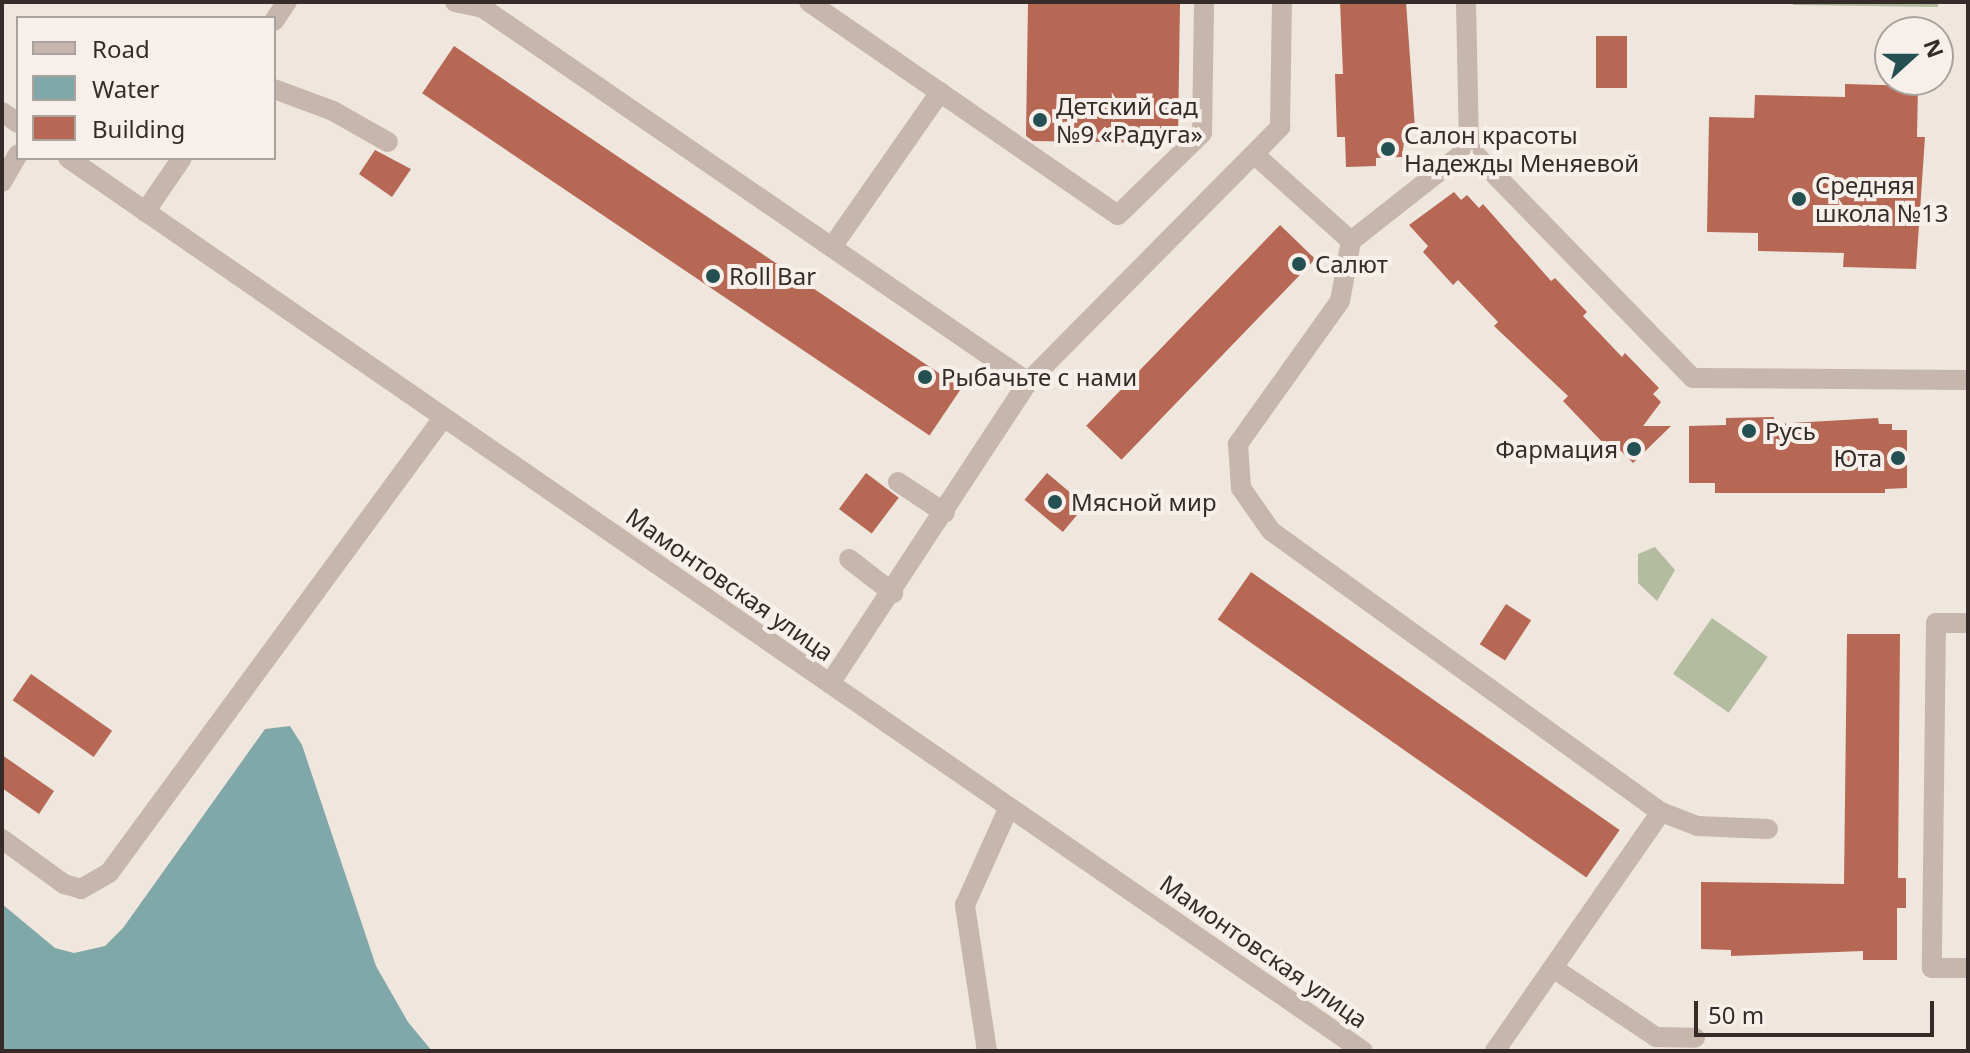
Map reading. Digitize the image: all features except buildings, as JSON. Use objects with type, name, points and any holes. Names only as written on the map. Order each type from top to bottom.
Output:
[{"type":"street","points":[[455,2],[485,5],[1028,382]]},
{"type":"street","points":[[809,2],[1118,215],[1202,133],[1204,2]]},
{"type":"street","points":[[830,684],[893,593],[1028,382],[1280,127],[1282,2]]},
{"type":"street","points":[[1466,2],[1469,148],[1693,378],[1968,380]]},
{"type":"street","points":[[276,90],[333,111],[388,142]]},
{"type":"street","points":[[832,247],[940,92]]},
{"type":"street","points":[[1469,148],[1351,241],[1340,301],[1238,444],[1241,488],[1271,531],[1661,812],[1697,826],[1768,829]]},
{"type":"street","points":[[1254,154],[1351,241]]},
{"type":"street","points":[[2,182],[16,158]]},
{"type":"street","name":"Мамонтовская улица","points":[[71,160],[1009,807],[1354,1049]]},
{"type":"street","points":[[145,212],[181,160]]},
{"type":"street","points":[[2,839],[64,884],[81,889],[109,873],[443,418]]},
{"type":"street","points":[[898,482],[945,513]]},
{"type":"street","points":[[849,559],[893,593]]},
{"type":"street","points":[[1968,623],[1936,623],[1932,977],[1968,968]]},
{"type":"street","points":[[987,1051],[965,905],[1009,807]]},
{"type":"street","points":[[1495,1051],[1661,812]]},
{"type":"street","points":[[1553,968],[1656,1037],[1695,1038]]},
{"type":"green space","points":[[1793,2],[1938,2],[1938,7],[1793,5]]},
{"type":"green space","points":[[1655,547],[1675,570],[1657,601],[1638,583],[1638,554]]},
{"type":"green space","points":[[1712,618],[1768,657],[1729,713],[1673,674]]},
{"type":"water","points":[[290,726],[302,745],[376,966],[408,1022],[432,1051],[2,1051],[2,904],[55,948],[74,953],[105,946],[123,928],[265,729]]},
{"type":"place","name":"Детский сад №9 «Радуга»","points":[[1040,120]]},
{"type":"place","name":"Салон красоты Надежды Меняевой","points":[[1388,149]]},
{"type":"place","name":"Средняя школа №13","points":[[1799,199]]},
{"type":"place","name":"Салют","points":[[1299,264]]},
{"type":"place","name":"Roll Bar","points":[[713,276]]},
{"type":"place","name":"Рыбачьте с нами","points":[[925,377]]},
{"type":"place","name":"Русь","points":[[1749,431]]},
{"type":"place","name":"Фармация","points":[[1634,449]]},
{"type":"place","name":"Юта","points":[[1898,458]]},
{"type":"place","name":"Мясной мир","points":[[1055,502]]}]
